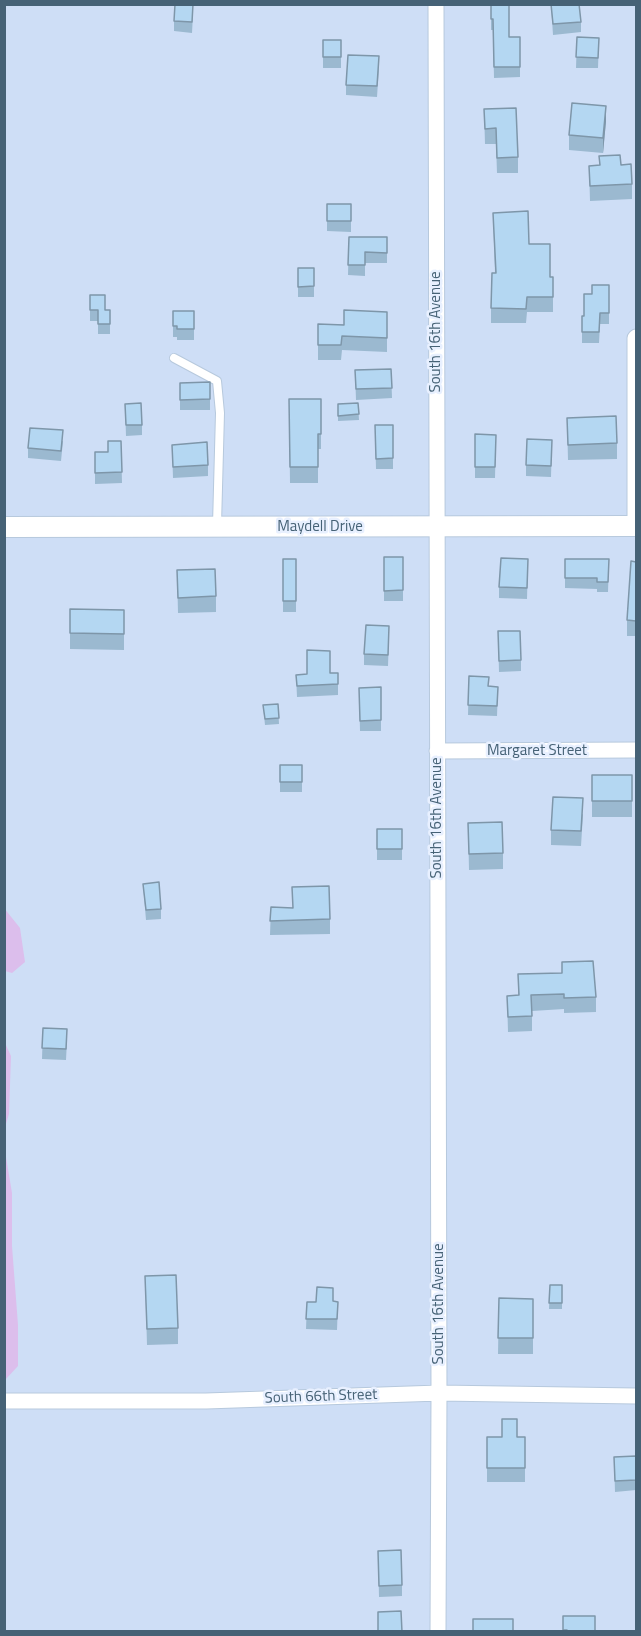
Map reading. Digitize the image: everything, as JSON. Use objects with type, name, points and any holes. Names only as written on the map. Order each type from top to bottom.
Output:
[{"type":"street","name":"South 16th Avenue","points":[[436,4],[438,1632]]},
{"type":"street","points":[[636,337],[636,526]]},
{"type":"street","name":"Maydell Drive","points":[[4,528],[636,526]]},
{"type":"street","name":"Margaret Street","points":[[437,751],[636,750]]},
{"type":"street","name":"South 66th Street","points":[[4,1401],[206,1401],[439,1393],[636,1396]]},
{"type":"lane","points":[[174,358],[217,381],[220,413],[217,527]]},
{"type":"shaded area","points":[[4,5],[433,5],[433,519],[5,522]]},
{"type":"shaded area","points":[[441,5],[636,5],[636,524],[442,524]]},
{"type":"shaded area","points":[[431,529],[436,1389],[239,1391],[636,1396],[636,1631],[5,1631],[4,530]]},
{"type":"shaded area","points":[[440,529],[636,529],[636,1390],[442,1387]]},
{"type":"shaded area","points":[[4,908],[20,928],[25,962],[12,973],[5,971]]},
{"type":"shaded area","points":[[5,1043],[11,1056],[9,1114],[5,1127]]},
{"type":"shaded area","points":[[5,1151],[12,1193],[12,1246],[18,1325],[18,1366],[5,1380]]},
{"type":"building","points":[[175,4],[193,4],[192,22],[174,21]]},
{"type":"building","points":[[491,4],[509,4],[509,37],[520,37],[520,67],[494,67]]},
{"type":"building","points":[[551,4],[579,4],[581,22],[553,24]]},
{"type":"building","points":[[577,37],[599,38],[598,58],[576,57]]},
{"type":"building","points":[[323,40],[341,40],[341,57],[323,57]]},
{"type":"building","points":[[348,55],[379,56],[377,86],[346,85]]},
{"type":"building","points":[[572,103],[606,106],[603,138],[569,135]]},
{"type":"building","points":[[516,108],[518,157],[497,158],[496,128],[485,129],[484,109]]},
{"type":"building","points":[[620,155],[621,165],[631,164],[632,184],[590,186],[589,166],[600,165],[599,156]]},
{"type":"building","points":[[327,204],[351,204],[351,221],[327,221]]},
{"type":"building","points":[[528,211],[529,244],[550,244],[550,277],[553,277],[553,297],[527,297],[526,309],[491,308],[492,273],[496,273],[493,213]]},
{"type":"building","points":[[349,237],[387,237],[387,253],[365,252],[365,265],[348,265]]},
{"type":"building","points":[[298,268],[314,268],[314,286],[298,287]]},
{"type":"building","points":[[592,285],[609,285],[609,313],[600,313],[599,332],[582,332],[584,294],[592,294]]},
{"type":"building","points":[[90,295],[105,295],[105,310],[110,310],[110,324],[98,324],[98,310],[90,310]]},
{"type":"building","points":[[344,310],[387,312],[387,338],[342,336],[341,345],[318,345],[318,324],[344,325]]},
{"type":"building","points":[[173,311],[194,311],[194,329],[177,329],[177,326],[173,326]]},
{"type":"building","points":[[391,369],[392,388],[356,389],[355,370]]},
{"type":"building","points":[[210,382],[210,399],[180,400],[180,383]]},
{"type":"building","points":[[289,399],[321,399],[318,467],[290,467]]},
{"type":"building","points":[[141,403],[142,425],[126,425],[125,404]]},
{"type":"building","points":[[358,403],[359,414],[338,416],[338,404]]},
{"type":"building","points":[[616,416],[617,443],[568,445],[567,418]]},
{"type":"building","points":[[375,425],[393,425],[393,458],[376,459]]},
{"type":"building","points":[[30,428],[63,430],[61,451],[28,448]]},
{"type":"building","points":[[475,434],[496,435],[495,467],[475,467]]},
{"type":"building","points":[[527,439],[552,440],[551,466],[526,465]]},
{"type":"building","points":[[108,441],[121,441],[122,472],[95,473],[95,452],[108,452]]},
{"type":"building","points":[[207,442],[208,465],[173,467],[172,445]]},
{"type":"building","points":[[384,557],[403,557],[403,590],[384,591]]},
{"type":"building","points":[[501,558],[528,559],[527,588],[499,587]]},
{"type":"building","points":[[283,559],[296,559],[296,601],[283,601]]},
{"type":"building","points":[[565,559],[609,559],[608,582],[597,582],[597,578],[565,578]]},
{"type":"building","points":[[631,561],[636,562],[636,621],[627,620]]},
{"type":"building","points":[[215,569],[216,596],[178,598],[177,570]]},
{"type":"building","points":[[70,609],[124,610],[124,634],[70,633]]},
{"type":"building","points":[[366,625],[389,626],[388,655],[364,654]]},
{"type":"building","points":[[498,631],[520,631],[521,660],[499,661]]},
{"type":"building","points":[[307,650],[330,651],[330,673],[338,673],[338,684],[297,686],[296,675],[307,674]]},
{"type":"building","points":[[469,676],[489,677],[488,686],[498,687],[497,706],[468,705]]},
{"type":"building","points":[[381,687],[381,720],[360,721],[359,688]]},
{"type":"building","points":[[278,704],[279,718],[265,719],[263,705]]},
{"type":"building","points":[[280,765],[302,765],[302,782],[280,782]]},
{"type":"building","points":[[592,775],[632,775],[632,801],[592,801]]},
{"type":"building","points":[[553,797],[583,798],[581,831],[551,830]]},
{"type":"building","points":[[502,822],[503,853],[469,854],[468,823]]},
{"type":"building","points":[[377,829],[402,829],[402,849],[377,849]]},
{"type":"building","points":[[159,882],[161,909],[146,910],[143,884]]},
{"type":"building","points":[[329,886],[330,919],[270,921],[271,907],[293,908],[292,887]]},
{"type":"building","points":[[593,961],[596,997],[564,998],[564,994],[531,995],[532,1016],[508,1017],[507,996],[519,995],[518,974],[562,973],[562,962]]},
{"type":"building","points":[[43,1028],[67,1029],[66,1049],[42,1048]]},
{"type":"building","points":[[176,1275],[178,1328],[147,1329],[145,1276]]},
{"type":"building","points":[[550,1285],[562,1285],[562,1303],[549,1303]]},
{"type":"building","points":[[317,1287],[333,1288],[333,1301],[338,1302],[337,1319],[306,1319],[307,1302],[316,1302]]},
{"type":"building","points":[[499,1298],[533,1299],[533,1338],[498,1338]]},
{"type":"building","points":[[502,1419],[517,1419],[517,1437],[525,1437],[525,1468],[487,1468],[487,1437],[502,1437]]},
{"type":"building","points":[[636,1456],[636,1480],[615,1481],[614,1457]]},
{"type":"building","points":[[401,1550],[402,1585],[379,1586],[378,1551]]},
{"type":"building","points":[[401,1611],[402,1632],[378,1632],[378,1612]]},
{"type":"building","points":[[563,1616],[595,1616],[595,1632],[563,1630]]},
{"type":"building","points":[[473,1619],[513,1619],[513,1632],[473,1632]]}]
